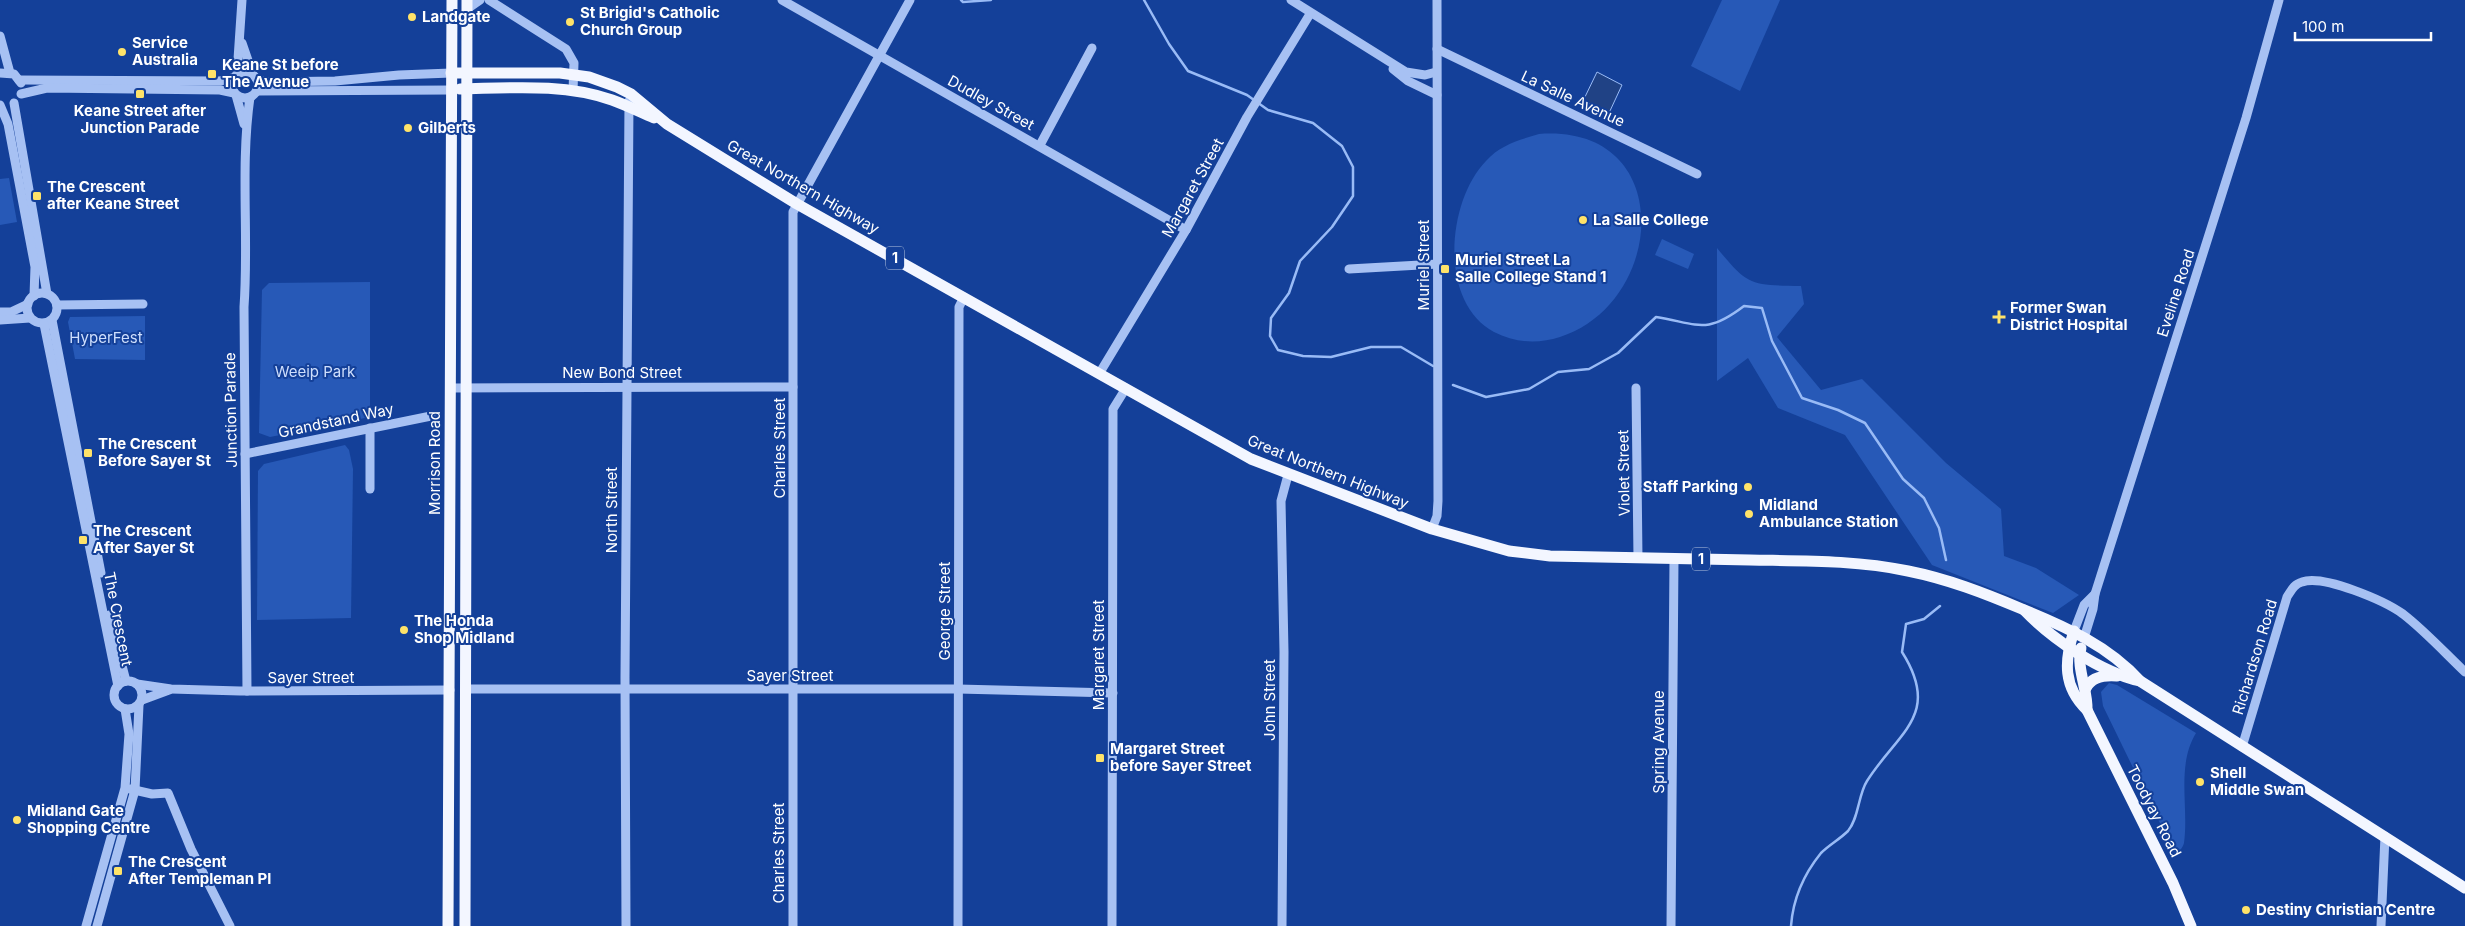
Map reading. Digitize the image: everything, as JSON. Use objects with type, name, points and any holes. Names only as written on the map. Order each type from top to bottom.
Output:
[{"type":"main road","name":"Morrison Road","points":[[448,926],[452,0]]},
{"type":"main road","name":"Morrison Road","points":[[465,926],[467,5]]},
{"type":"main road","name":"Great Northern Highway","points":[[451,73],[575,74],[602,81],[631,94],[667,124]]},
{"type":"main road","name":"Great Northern Highway","points":[[452,90],[542,89],[573,91],[627,106],[667,124],[797,204],[1244,456],[1288,475],[1432,529],[1509,551],[1550,556],[1835,561],[1887,568],[1952,581],[1990,594],[2046,617],[2074,631],[2125,665],[2140,681],[2465,888]]},
{"type":"main road","name":"Great Northern Highway","points":[[2023,609],[2042,629],[2080,653],[2119,676],[2140,681]]},
{"type":"main road","name":"Toodyay Road","points":[[2074,631],[2067,656],[2069,678],[2076,699],[2087,710],[2173,883],[2191,926]]},
{"type":"main road","name":"Toodyay Road","points":[[2084,638],[2080,653],[2086,688],[2087,710]]},
{"type":"main road","points":[[466,726],[461,706],[450,690],[467,654]]},
{"type":"main road","points":[[2086,688],[2088,682],[2102,676],[2119,676]]},
{"type":"street","points":[[235,94],[232,85],[241,40],[242,0]]},
{"type":"street","points":[[467,5],[480,0]]},
{"type":"street","points":[[489,0],[566,48],[571,54],[575,74],[573,91]]},
{"type":"street","name":"Dudley Street","points":[[782,0],[877,56],[1040,145],[1186,230]]},
{"type":"street","name":"Charles Street","points":[[793,926],[793,212],[877,56],[910,0]]},
{"type":"street","points":[[1290,0],[1406,72],[1425,74],[1436,72]]},
{"type":"street","name":"Muriel Street","points":[[1432,529],[1437,516],[1438,501],[1436,72],[1438,0]]},
{"type":"street","name":"Eveline Road","points":[[2084,638],[2093,609],[2095,594],[2246,118],[2279,0]]},
{"type":"street","name":"Margaret Street","points":[[1099,374],[1186,230],[1247,117],[1310,14]]},
{"type":"street","points":[[0,36],[10,73],[19,80],[220,81],[246,71],[268,82],[335,81],[399,75],[451,73]]},
{"type":"street","points":[[241,40],[255,76],[254,94]]},
{"type":"street","points":[[1040,145],[1092,48]]},
{"type":"street","name":"La Salle Avenue","points":[[1437,49],[1697,174]]},
{"type":"street","points":[[1380,57],[1408,81],[1437,95]]},
{"type":"street","points":[[0,73],[10,73]]},
{"type":"street","points":[[19,80],[21,94]]},
{"type":"street","points":[[0,320],[30,318],[48,322],[57,312],[57,305],[54,299],[48,294],[14,103],[21,94],[46,88],[211,90],[235,94],[244,98],[254,94],[452,90]]},
{"type":"street","name":"Junction Parade","points":[[235,94],[246,129]]},
{"type":"street","name":"Junction Parade","points":[[247,691],[244,307],[247,270],[246,129],[254,94]]},
{"type":"street","name":"North Street","points":[[626,926],[627,106],[631,94]]},
{"type":"street","points":[[0,312],[11,312],[28,304],[34,296],[35,267],[8,124],[0,104],[14,103]]},
{"type":"street","points":[[1349,269],[1438,264]]},
{"type":"street","points":[[34,296],[48,294]]},
{"type":"street","name":"George Street","points":[[958,926],[959,307],[964,297]]},
{"type":"street","points":[[28,304],[30,318]]},
{"type":"street","points":[[57,305],[143,304]]},
{"type":"street","name":"The Crescent","points":[[48,322],[122,683]]},
{"type":"street","name":"New Bond Street","points":[[451,388],[794,387]]},
{"type":"street","name":"Margaret Street","points":[[1112,926],[1113,409],[1126,388]]},
{"type":"street","name":"Violet Street","points":[[1636,388],[1638,558]]},
{"type":"street","name":"Grandstand Way","points":[[246,454],[432,416]]},
{"type":"street","points":[[370,428],[370,489]]},
{"type":"street","name":"John Street","points":[[1282,926],[1284,652],[1282,501],[1288,475]]},
{"type":"street","name":"Spring Avenue","points":[[1671,926],[1674,559]]},
{"type":"street","name":"Richardson Road","points":[[2242,747],[2287,597],[2294,586],[2303,581],[2324,582],[2367,595],[2389,606],[2403,614],[2465,672]]},
{"type":"street","name":"Eveline Road","points":[[2074,631],[2084,605],[2095,594]]},
{"type":"street","name":"The Crescent","points":[[86,926],[125,788],[129,734],[125,709],[119,706],[115,699],[115,690],[122,683],[137,684],[142,691],[134,790],[97,926]]},
{"type":"street","name":"Sayer Street","points":[[137,684],[171,689],[247,691],[450,690]]},
{"type":"street","name":"Sayer Street","points":[[140,702],[171,689]]},
{"type":"street","name":"Sayer Street","points":[[467,689],[958,689],[1113,693]]},
{"type":"street","points":[[125,709],[132,709],[140,702]]},
{"type":"street","points":[[125,788],[152,794],[168,793],[191,849],[230,926]]},
{"type":"street","points":[[2381,926],[2385,836]]},
{"type":"green space","points":[[1722,0],[1780,0],[1740,91],[1691,66]]},
{"type":"green space","points":[[1539,134],[1584,138],[1616,157],[1635,185],[1641,219],[1637,255],[1621,290],[1595,318],[1560,337],[1543,341],[1527,341],[1502,336],[1476,318],[1464,298],[1457,275],[1454,250],[1463,200],[1473,179],[1486,161],[1491,155],[1510,144]]},
{"type":"green space","points":[[9,178],[17,222],[0,225],[0,179]]},
{"type":"green space","points":[[1662,239],[1694,254],[1688,269],[1655,255]]},
{"type":"green space","points":[[1717,248],[1744,277],[1752,281],[1761,284],[1801,286],[1804,304],[1777,337],[1821,390],[1862,379],[1946,463],[2001,509],[2004,556],[2036,568],[2079,595],[2053,613],[1932,565],[1845,435],[1778,408],[1748,358],[1717,381]]},
{"type":"green space","name":"Weeip Park","points":[[370,282],[370,417],[270,437],[259,433],[262,290],[269,283]]},
{"type":"green space","name":"HyperFest","points":[[145,316],[145,360],[75,359],[68,322],[70,317]]},
{"type":"green space","points":[[345,445],[349,450],[353,469],[351,618],[257,620],[258,471],[264,464]]},
{"type":"green space","points":[[2109,683],[2117,685],[2196,733],[2186,759],[2184,843],[2176,856],[2103,706],[2101,692]]},
{"type":"shaded area","points":[[1597,72],[1622,85],[1609,113],[1583,101]]},
{"type":"waterway","points":[[961,0],[963,2],[991,0]]},
{"type":"waterway","points":[[1144,0],[1169,44],[1188,71],[1247,95],[1268,110],[1313,123],[1342,146],[1353,167],[1353,196],[1332,227],[1300,261],[1289,293],[1271,318],[1270,336],[1278,350],[1303,356],[1331,357],[1371,347],[1401,347],[1433,366]]},
{"type":"waterway","points":[[1453,385],[1486,397],[1529,389],[1558,372],[1589,369],[1618,353],[1656,317],[1702,325],[1720,321],[1744,306],[1762,308],[1772,341],[1802,398],[1838,410],[1865,423],[1903,479],[1924,498],[1939,528],[1946,560]]},
{"type":"waterway","points":[[1791,926],[1794,906],[1800,887],[1809,869],[1821,853],[1852,826],[1867,781],[1911,722],[1917,708],[1918,692],[1913,674],[1902,652],[1906,624],[1924,619],[1940,606]]},
{"type":"place","name":"Landgate","points":[[412,17]]},
{"type":"place","name":"St Brigid's Catholic Church Group","points":[[570,22]]},
{"type":"place","name":"Service Australia","points":[[122,52]]},
{"type":"place","name":"Keane St before The Avenue","points":[[212,74]]},
{"type":"place","name":"Keane Street after Junction Parade","points":[[140,94]]},
{"type":"place","name":"Gilberts","points":[[408,128]]},
{"type":"place","name":"The Crescent after Keane Street","points":[[37,196]]},
{"type":"place","name":"La Salle College","points":[[1583,220]]},
{"type":"place","name":"Muriel Street La Salle College Stand 1","points":[[1445,269]]},
{"type":"place","name":"Former Swan District Hospital","points":[[1999,317]]},
{"type":"place","name":"The Crescent Before Sayer St","points":[[88,453]]},
{"type":"place","name":"Staff Parking","points":[[1748,487]]},
{"type":"place","name":"Midland Ambulance Station","points":[[1749,514]]},
{"type":"place","name":"The Crescent After Sayer St","points":[[83,540]]},
{"type":"place","name":"The Honda Shop Midland","points":[[404,630]]},
{"type":"place","name":"Margaret Street before Sayer Street","points":[[1100,758]]},
{"type":"place","name":"Shell Middle Swan","points":[[2200,782]]},
{"type":"place","name":"Midland Gate Shopping Centre","points":[[17,820]]},
{"type":"place","name":"The Crescent After Templeman Pl","points":[[118,871]]},
{"type":"place","name":"Destiny Christian Centre","points":[[2246,910]]}]
